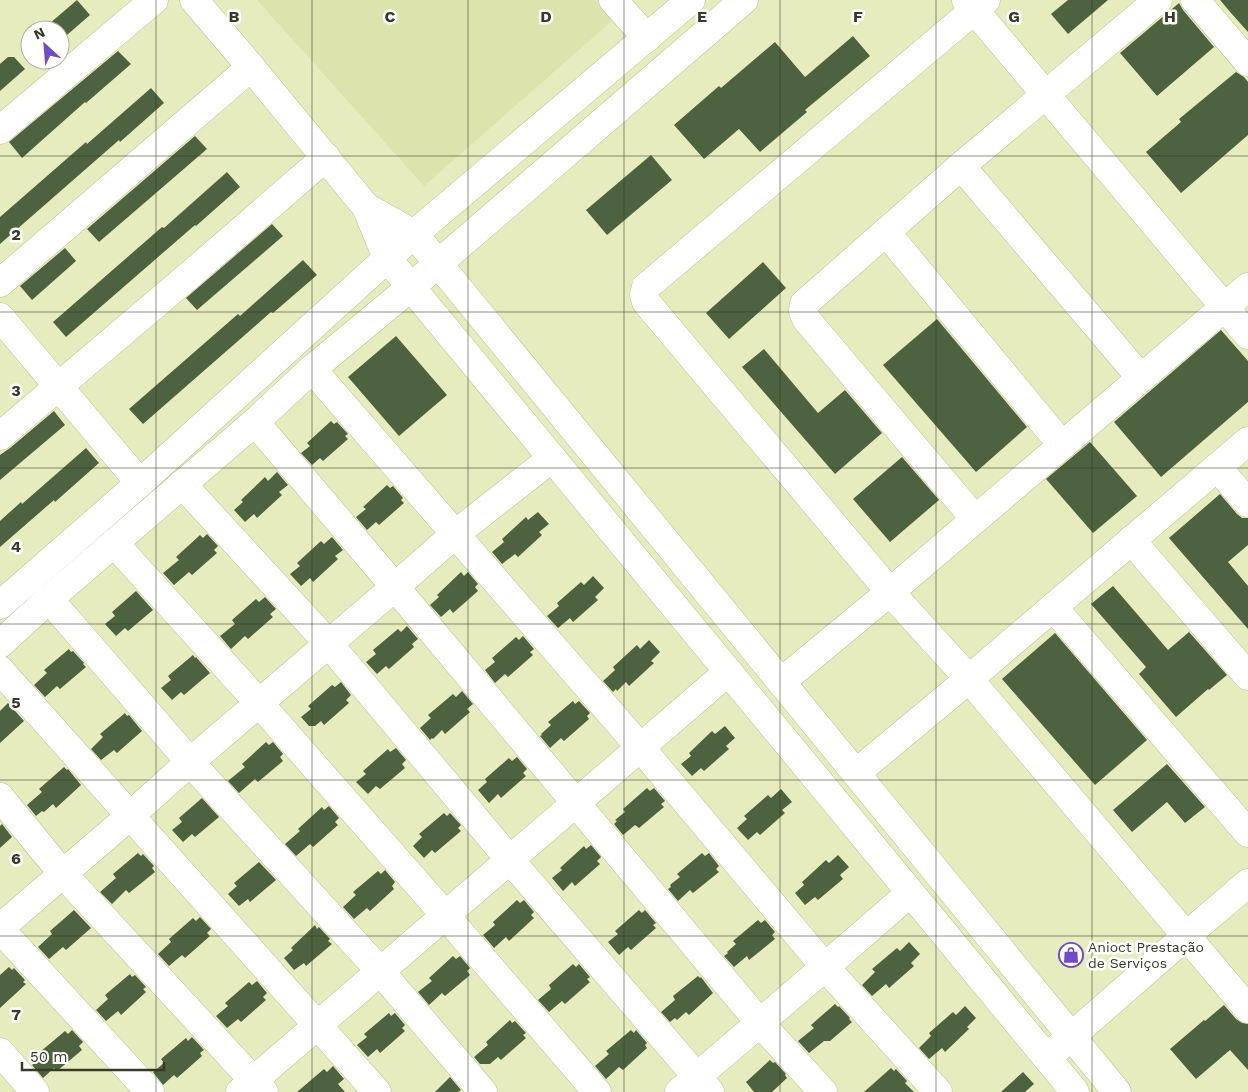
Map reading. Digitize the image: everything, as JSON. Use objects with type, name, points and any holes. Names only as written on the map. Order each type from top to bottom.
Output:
[{"type":"street","points":[[0,130],[154,0]]},
{"type":"street","points":[[194,0],[366,207],[388,258],[411,287],[1075,1092]]},
{"type":"street","points":[[613,0],[647,38]]},
{"type":"street","points":[[0,605],[140,484],[414,234],[692,0]]},
{"type":"street","points":[[0,644],[255,422],[312,369],[411,287],[744,0]]},
{"type":"street","points":[[975,519],[806,319],[803,311],[804,304],[961,166],[1158,0]]},
{"type":"street","points":[[1195,0],[1248,62]]},
{"type":"street","points":[[1248,335],[1046,94],[976,3],[646,287],[644,294],[646,302],[890,592],[969,679],[1248,1009]]},
{"type":"street","points":[[0,283],[251,67]]},
{"type":"street","points":[[0,436],[326,157]]},
{"type":"street","points":[[961,166],[1141,378]]},
{"type":"street","points":[[366,207],[414,234],[1117,1092]]},
{"type":"street","points":[[886,232],[1062,445]]},
{"type":"street","points":[[781,682],[890,592],[1248,287]]},
{"type":"street","points":[[0,317],[140,484]]},
{"type":"street","points":[[312,369],[640,747],[826,967],[938,1092]]},
{"type":"street","points":[[255,422],[760,1023],[823,1092]]},
{"type":"street","points":[[856,773],[969,679],[1248,440]]},
{"type":"street","points":[[150,1092],[0,928],[454,534],[552,458]]},
{"type":"street","points":[[1217,467],[1248,503]]},
{"type":"street","points":[[182,484],[329,644],[510,860],[695,1087],[760,1023],[910,893]]},
{"type":"street","points":[[1132,540],[1248,676]]},
{"type":"street","points":[[114,543],[259,703],[445,914],[597,1092]]},
{"type":"street","points":[[49,600],[190,762],[380,971],[483,1092]]},
{"type":"street","points":[[1052,607],[1248,834]]},
{"type":"street","points":[[0,670],[377,1092]]},
{"type":"street","points":[[0,797],[63,874],[253,1088],[318,1025],[728,672]]},
{"type":"street","points":[[1047,1058],[1071,1035],[1248,883]]},
{"type":"street","points":[[0,1052],[35,1092]]},
{"type":"shaded area","points":[[257,0],[595,0],[613,20],[424,186]]},
{"type":"building","points":[[77,0],[90,15],[70,32],[70,20],[54,20]]},
{"type":"building","points":[[1068,0],[1108,0],[1068,34],[1051,14]]},
{"type":"building","points":[[1220,0],[1248,0],[1248,32],[1231,13]]},
{"type":"building","points":[[1179,3],[1214,47],[1157,96],[1120,53]]},
{"type":"building","points":[[853,36],[870,56],[805,110],[807,112],[760,152],[739,129],[704,159],[674,125],[719,86],[721,88],[775,42],[805,77]]},
{"type":"building","points":[[118,51],[131,64],[22,158],[9,142]]},
{"type":"building","points":[[8,57],[14,57],[20,64],[20,70],[24,70],[0,91],[0,64]]},
{"type":"building","points":[[1236,72],[1248,82],[1248,135],[1181,193],[1146,152],[1181,122],[1179,119]]},
{"type":"building","points":[[151,88],[164,103],[0,244],[0,217]]},
{"type":"building","points":[[195,136],[207,149],[99,242],[87,229]]},
{"type":"building","points":[[651,155],[672,180],[607,235],[586,210]]},
{"type":"building","points":[[227,172],[240,187],[66,337],[53,322]]},
{"type":"building","points":[[272,224],[283,236],[197,310],[186,298]]},
{"type":"building","points":[[65,248],[76,261],[32,300],[20,286]]},
{"type":"building","points":[[303,260],[317,275],[273,313],[271,312],[143,424],[129,409],[238,314],[240,316]]},
{"type":"building","points":[[763,262],[786,288],[729,339],[706,313]]},
{"type":"building","points":[[937,319],[1027,427],[976,472],[883,365]]},
{"type":"building","points":[[1221,330],[1248,361],[1248,402],[1161,477],[1114,422]]},
{"type":"building","points":[[396,336],[447,395],[399,436],[348,377]]},
{"type":"building","points":[[764,349],[818,413],[845,390],[882,433],[835,474],[742,367]]},
{"type":"building","points":[[54,411],[65,425],[0,480],[0,455]]},
{"type":"building","points":[[331,421],[334,424],[337,422],[348,434],[345,436],[348,439],[323,461],[320,458],[312,465],[301,453],[310,446],[307,443]]},
{"type":"building","points":[[1090,442],[1137,496],[1093,533],[1046,479]]},
{"type":"building","points":[[86,448],[99,463],[0,547],[0,521]]},
{"type":"building","points":[[902,457],[939,500],[890,542],[853,499]]},
{"type":"building","points":[[277,472],[288,485],[279,492],[282,495],[257,518],[254,514],[245,522],[234,510],[243,502],[241,500],[265,477],[268,481]]},
{"type":"building","points":[[387,485],[390,488],[393,486],[403,498],[401,500],[404,503],[379,525],[376,522],[367,530],[356,517],[366,509],[363,507]]},
{"type":"building","points":[[1220,494],[1237,514],[1242,518],[1248,518],[1248,545],[1228,562],[1248,586],[1248,629],[1169,538]]},
{"type":"building","points":[[538,512],[549,524],[539,532],[542,535],[518,557],[515,554],[502,564],[492,552],[504,542],[502,539],[526,517],[528,520]]},
{"type":"building","points":[[207,534],[218,546],[214,550],[217,553],[192,575],[189,572],[174,585],[163,573],[179,560],[176,557],[200,535],[203,538]]},
{"type":"building","points":[[332,537],[343,550],[335,556],[338,559],[313,582],[310,578],[301,586],[290,574],[300,566],[297,563],[321,541],[324,544]]},
{"type":"building","points":[[461,572],[464,576],[468,572],[478,584],[475,587],[478,591],[453,613],[450,609],[441,617],[430,605],[439,597],[437,595]]},
{"type":"building","points":[[593,576],[604,588],[595,597],[598,600],[573,622],[570,618],[558,628],[547,616],[559,606],[557,603],[581,582],[584,585]]},
{"type":"building","points":[[1113,586],[1168,650],[1189,632],[1227,675],[1176,717],[1139,674],[1146,667],[1091,604]]},
{"type":"building","points":[[136,591],[153,610],[128,631],[125,628],[116,636],[105,624],[115,616],[112,612]]},
{"type":"building","points":[[265,597],[276,609],[270,614],[273,617],[248,639],[245,636],[231,649],[220,636],[235,624],[232,620],[256,599],[259,602]]},
{"type":"building","points":[[407,626],[418,639],[412,644],[414,647],[389,669],[386,666],[377,674],[366,662],[376,654],[373,650],[398,629],[401,632]]},
{"type":"building","points":[[1055,633],[1147,740],[1095,785],[1002,679]]},
{"type":"building","points":[[523,636],[534,649],[530,652],[533,655],[508,677],[505,674],[495,683],[485,670],[495,662],[492,658],[516,637],[519,640]]},
{"type":"building","points":[[649,640],[660,652],[651,661],[654,663],[629,686],[626,682],[617,691],[616,689],[613,692],[603,681],[615,670],[613,667],[637,645],[640,649]]},
{"type":"building","points":[[69,649],[71,652],[73,651],[86,667],[60,689],[57,686],[45,697],[34,685],[47,673],[44,670]]},
{"type":"building","points":[[193,655],[210,673],[184,695],[181,692],[172,700],[161,688],[171,680],[168,676]]},
{"type":"building","points":[[341,682],[351,695],[346,700],[349,703],[324,725],[321,721],[315,726],[309,726],[301,717],[311,709],[308,706],[332,685],[335,687]]},
{"type":"building","points":[[462,691],[473,704],[467,709],[470,712],[445,734],[442,730],[430,740],[420,728],[431,718],[428,715],[453,694],[456,697]]},
{"type":"building","points":[[573,701],[575,704],[579,701],[590,713],[587,716],[589,719],[564,741],[561,738],[550,748],[540,736],[551,725],[548,722]]},
{"type":"building","points":[[8,703],[24,721],[0,743],[0,711]]},
{"type":"building","points":[[125,713],[127,716],[129,715],[142,731],[117,753],[114,750],[101,760],[91,749],[103,737],[100,734]]},
{"type":"building","points":[[725,726],[735,738],[726,746],[729,749],[704,771],[701,768],[692,776],[681,764],[691,756],[689,753],[712,731],[715,734]]},
{"type":"building","points":[[266,742],[269,745],[273,742],[283,754],[280,757],[283,761],[258,782],[255,779],[239,793],[228,781],[245,767],[242,764]]},
{"type":"building","points":[[396,748],[406,760],[402,764],[405,768],[380,789],[376,786],[368,794],[356,782],[366,774],[363,771],[388,749],[390,752]]},
{"type":"building","points":[[517,757],[527,769],[523,773],[526,776],[501,798],[498,794],[489,803],[478,790],[487,782],[485,779],[509,758],[512,761]]},
{"type":"building","points":[[1167,764],[1205,807],[1185,823],[1167,802],[1132,832],[1113,810]]},
{"type":"building","points":[[64,767],[68,769],[81,785],[56,808],[53,804],[36,816],[27,805],[42,792],[39,789]]},
{"type":"building","points":[[647,788],[650,791],[654,788],[665,801],[661,804],[664,807],[639,828],[635,825],[623,835],[614,824],[617,821],[615,820],[625,812],[623,809]]},
{"type":"building","points":[[781,789],[792,802],[782,810],[785,813],[760,835],[757,832],[748,840],[737,828],[747,819],[744,816],[768,795],[771,798]]},
{"type":"building","points":[[202,798],[219,817],[195,837],[192,834],[183,842],[172,830],[182,822],[179,818]]},
{"type":"building","points":[[329,806],[339,818],[335,822],[338,825],[313,847],[310,844],[296,856],[285,844],[322,807],[324,810]]},
{"type":"building","points":[[444,813],[447,816],[450,813],[461,825],[458,828],[461,831],[435,853],[432,850],[424,858],[413,846],[422,837],[419,834]]},
{"type":"building","points":[[2,824],[12,837],[0,848],[0,826]]},
{"type":"building","points":[[591,845],[601,857],[597,861],[600,864],[575,886],[572,882],[563,891],[552,878],[584,846],[586,849]]},
{"type":"building","points":[[138,853],[141,856],[143,854],[154,866],[152,868],[155,872],[129,893],[126,890],[112,904],[100,892],[116,878],[113,874]]},
{"type":"building","points":[[702,853],[705,856],[709,853],[719,866],[716,869],[719,872],[693,893],[690,890],[678,901],[668,889],[671,887],[670,885],[680,877],[677,874]]},
{"type":"building","points":[[838,855],[849,867],[840,875],[843,879],[818,900],[815,897],[805,905],[795,893],[804,885],[802,882],[826,860],[829,863]]},
{"type":"building","points":[[259,862],[276,880],[250,902],[248,899],[239,906],[228,894],[237,886],[234,883]]},
{"type":"building","points":[[385,870],[395,882],[392,886],[394,889],[370,911],[367,908],[354,919],[343,907],[356,895],[353,892],[378,871],[381,874]]},
{"type":"building","points":[[517,900],[520,903],[524,900],[534,912],[531,915],[534,918],[509,941],[506,937],[494,948],[483,935],[495,925],[493,922]]},
{"type":"building","points":[[74,910],[91,928],[66,950],[63,947],[49,959],[38,947],[52,934],[50,931]]},
{"type":"building","points":[[639,910],[642,913],[645,910],[656,923],[653,925],[656,928],[631,950],[628,947],[619,955],[608,942],[618,934],[615,931]]},
{"type":"building","points":[[200,917],[211,929],[207,933],[210,936],[185,958],[182,955],[169,966],[158,954],[171,942],[169,939],[193,918],[196,921]]},
{"type":"building","points":[[758,920],[761,923],[765,920],[775,932],[772,935],[775,939],[749,960],[747,956],[734,967],[724,956],[736,944],[733,941]]},
{"type":"building","points":[[315,925],[317,929],[319,927],[330,939],[328,941],[332,944],[306,966],[304,963],[294,970],[284,958],[293,950],[291,948]]},
{"type":"building","points":[[909,942],[920,954],[911,963],[914,966],[889,988],[886,984],[872,996],[862,985],[875,972],[872,969],[897,948],[900,951]]},
{"type":"building","points":[[453,956],[456,959],[460,956],[470,968],[467,971],[470,975],[445,996],[442,993],[429,1005],[418,992],[432,981],[429,978]]},
{"type":"building","points":[[573,964],[576,967],[579,964],[590,977],[587,979],[590,982],[565,1004],[562,1001],[549,1012],[538,1000],[551,989],[549,985]]},
{"type":"building","points":[[9,967],[12,970],[14,968],[25,980],[23,982],[26,984],[0,1008],[0,975]]},
{"type":"building","points":[[130,974],[132,977],[135,975],[146,987],[143,989],[146,992],[121,1015],[118,1011],[106,1021],[96,1010],[108,999],[105,995]]},
{"type":"building","points":[[698,976],[701,977],[713,993],[689,1015],[686,1012],[677,1020],[675,1018],[670,1022],[661,1012],[675,1000],[673,996]]},
{"type":"building","points":[[257,981],[267,993],[263,997],[266,1000],[241,1022],[238,1019],[227,1028],[216,1016],[228,1006],[225,1003],[249,982],[252,985]]},
{"type":"building","points":[[835,1004],[839,1006],[852,1022],[830,1041],[824,1041],[809,1053],[798,1041],[814,1028],[811,1025]]},
{"type":"building","points":[[1224,1005],[1236,1019],[1248,1024],[1248,1070],[1230,1050],[1196,1079],[1170,1049]]},
{"type":"building","points":[[965,1006],[976,1018],[967,1027],[969,1029],[945,1052],[942,1048],[929,1059],[919,1048],[931,1036],[929,1033],[953,1012],[956,1015]]},
{"type":"building","points":[[389,1013],[391,1016],[395,1013],[405,1025],[402,1028],[405,1031],[380,1053],[377,1049],[368,1057],[357,1045],[367,1037],[364,1034]]},
{"type":"building","points":[[510,1020],[512,1023],[515,1021],[526,1033],[523,1035],[526,1038],[501,1060],[498,1057],[490,1064],[480,1064],[474,1057],[488,1045],[486,1042]]},
{"type":"building","points":[[72,1030],[83,1042],[79,1046],[82,1050],[57,1071],[54,1068],[43,1078],[32,1065],[43,1056],[40,1052],[65,1031],[68,1034]]},
{"type":"building","points":[[631,1030],[634,1033],[636,1030],[647,1043],[645,1045],[647,1048],[623,1070],[619,1067],[606,1079],[595,1066],[609,1054],[606,1051]]},
{"type":"building","points":[[192,1037],[204,1050],[200,1053],[202,1056],[177,1078],[174,1075],[163,1085],[153,1072],[164,1063],[161,1059],[186,1038],[188,1041]]},
{"type":"building","points":[[770,1060],[773,1063],[775,1062],[786,1074],[787,1078],[772,1092],[754,1092],[746,1082]]},
{"type":"building","points":[[333,1066],[344,1079],[338,1084],[345,1092],[297,1092],[324,1069],[327,1072]]},
{"type":"building","points":[[891,1068],[894,1071],[896,1069],[907,1081],[905,1083],[914,1092],[864,1092]]},
{"type":"building","points":[[1023,1072],[1034,1084],[1025,1092],[1001,1092]]},
{"type":"building","points":[[450,1077],[461,1090],[458,1092],[435,1092]]},
{"type":"place","name":"Anioct Prestação de Serviços","points":[[1071,955]]}]
